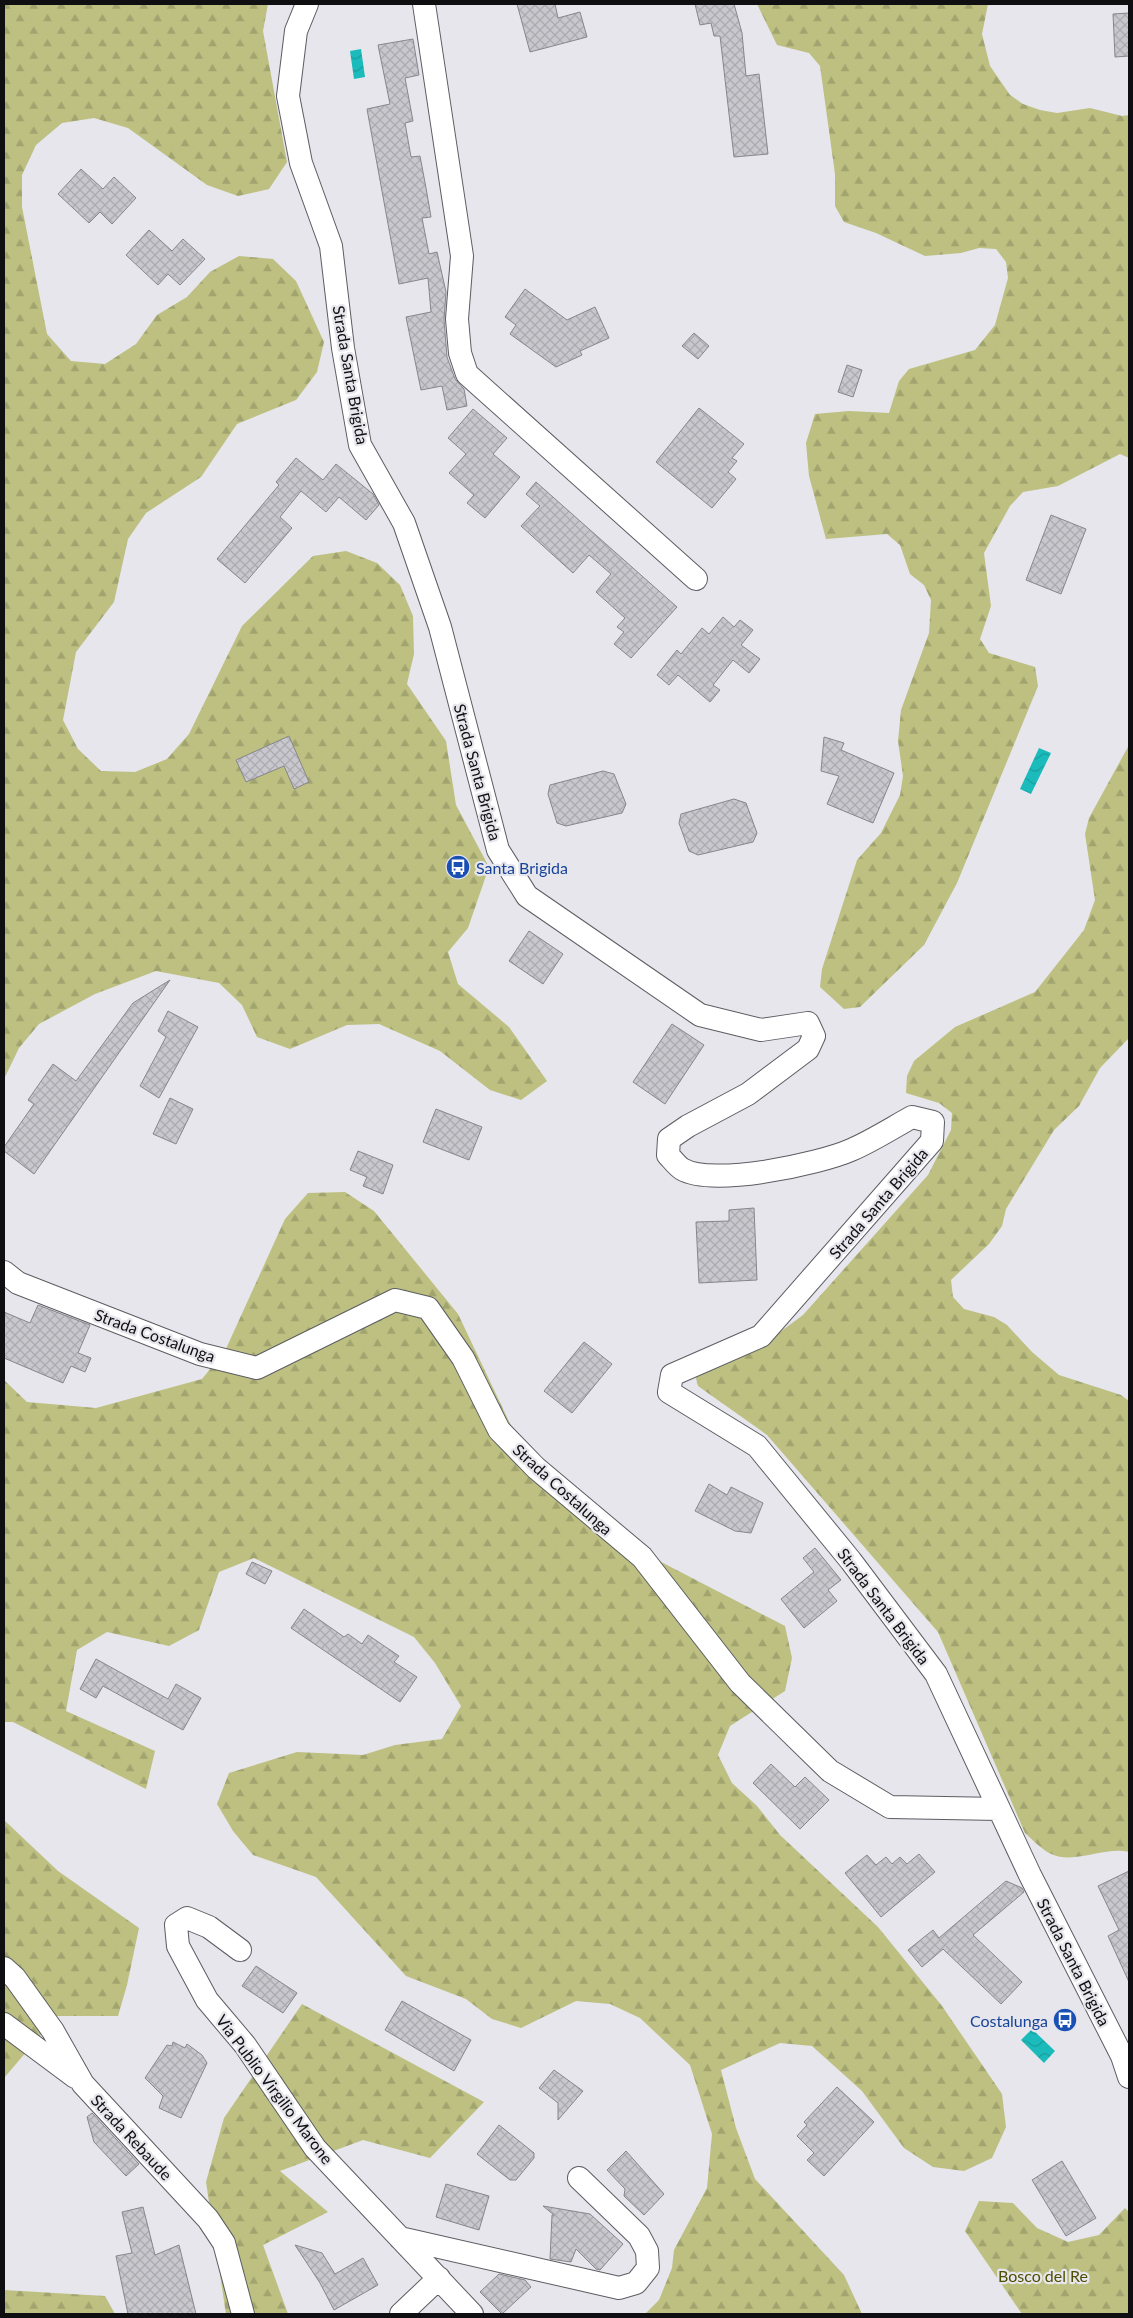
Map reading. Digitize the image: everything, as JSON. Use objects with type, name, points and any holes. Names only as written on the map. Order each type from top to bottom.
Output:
[{"type":"street","name":"Strada Santa Brigida","points":[[307,4],[296,31],[288,96],[301,163],[331,246],[343,348],[360,445],[404,523],[440,627],[498,850],[527,896],[700,1015],[760,1030],[808,1023],[814,1036],[808,1049],[748,1094],[669,1138],[668,1155],[682,1169],[702,1176],[742,1174],[791,1167],[850,1150],[912,1117],[933,1122],[932,1141],[760,1336],[672,1375],[669,1392],[758,1446],[851,1561],[936,1674],[1030,1875],[1122,2056],[1129,2077]]},
{"type":"street","points":[[424,4],[462,256],[457,319],[460,353],[467,374],[696,578]]},
{"type":"street","name":"Strada Costalunga","points":[[4,1272],[18,1283],[200,1354],[257,1368],[395,1300],[428,1308],[463,1358],[499,1430],[536,1468],[642,1557],[740,1683],[830,1771],[890,1807],[999,1809]]},
{"type":"street","name":"Via Publio Virgilio Marone","points":[[240,1950],[209,1927],[187,1918],[176,1925],[178,1946],[207,2000],[245,2045],[316,2148],[472,2314]]},
{"type":"street","name":"Strada Rebaude","points":[[4,1968],[15,1978],[53,2030],[83,2084],[208,2219],[224,2243],[243,2314]]},
{"type":"street","points":[[4,2024],[83,2084]]},
{"type":"street","points":[[400,2238],[619,2288],[636,2283],[648,2268],[647,2251],[639,2236],[580,2178]]},
{"type":"street","points":[[401,2314],[439,2278]]},
{"type":"green space","points":[[4,4],[268,4],[263,31],[287,162],[269,189],[238,196],[207,185],[128,128],[94,118],[62,123],[36,145],[22,175],[22,207],[47,334],[71,361],[105,364],[136,344],[157,315],[187,297],[210,272],[239,256],[273,259],[296,281],[324,342],[317,372],[296,400],[237,424],[201,477],[146,513],[128,539],[114,602],[76,652],[63,720],[78,749],[101,771],[135,772],[167,759],[189,734],[242,626],[313,556],[346,551],[377,563],[400,585],[413,616],[414,654],[407,684],[446,741],[456,805],[489,867],[468,928],[448,952],[458,984],[509,1027],[547,1081],[521,1100],[490,1090],[440,1051],[379,1024],[347,1025],[290,1049],[257,1037],[242,1005],[219,983],[156,971],[95,994],[39,1024],[19,1048],[4,1079]]},
{"type":"green space","points":[[757,4],[988,4],[982,34],[990,66],[1010,95],[1023,104],[1057,113],[1090,108],[1122,116],[1129,115],[1129,458],[1120,454],[1058,486],[1023,492],[1010,506],[984,553],[991,606],[980,639],[989,653],[1035,667],[1038,686],[957,883],[924,945],[860,1007],[844,1009],[820,987],[822,969],[857,860],[881,833],[900,795],[903,776],[898,741],[901,710],[929,633],[931,600],[924,585],[910,574],[900,545],[887,534],[826,539],[809,476],[806,443],[815,414],[849,411],[889,413],[899,381],[909,369],[975,350],[995,325],[1008,278],[1006,262],[996,249],[979,248],[961,253],[925,256],[876,233],[844,222],[835,206],[835,174],[820,66],[809,53],[777,45]]},
{"type":"green space","points":[[1129,745],[1129,1038],[1100,1068],[1079,1106],[1054,1130],[1006,1209],[1002,1226],[989,1244],[951,1280],[953,1297],[964,1309],[994,1317],[1007,1325],[1032,1352],[1059,1375],[1121,1395],[1129,1401],[1129,1852],[1109,1851],[1068,1857],[1049,1853],[1025,1833],[938,1632],[767,1435],[698,1386],[695,1374],[753,1352],[803,1315],[928,1175],[951,1130],[952,1113],[939,1103],[906,1093],[907,1076],[914,1061],[955,1027],[1035,992],[1084,930],[1095,900],[1085,834],[1089,818]]},
{"type":"green space","points":[[345,1192],[374,1211],[458,1314],[514,1432],[636,1549],[785,1626],[792,1658],[785,1691],[730,1726],[718,1755],[732,1783],[757,1806],[780,1835],[878,1927],[942,2006],[1002,2094],[1006,2127],[992,2158],[964,2171],[933,2167],[904,2148],[862,2091],[812,2046],[780,2043],[721,2070],[736,2128],[755,2179],[844,2275],[862,2314],[642,2314],[646,2313],[659,2300],[672,2268],[674,2250],[707,2188],[712,2134],[690,2065],[640,2018],[610,2004],[576,2001],[521,2028],[492,2019],[466,1999],[406,1976],[316,1877],[253,1855],[233,1831],[217,1804],[229,1773],[297,1752],[363,1755],[395,1745],[442,1739],[461,1706],[435,1663],[414,1637],[254,1558],[219,1572],[199,1630],[169,1646],[107,1632],[77,1650],[66,1711],[155,1751],[146,1789],[13,1722],[4,1722],[4,1380],[27,1402],[96,1408],[202,1379],[225,1351],[285,1219],[308,1193]]},
{"type":"green space","points":[[4,1820],[58,1871],[139,1928],[127,1985],[118,2016],[57,2016],[4,2078]]},
{"type":"green space","points":[[302,2004],[484,2102],[430,2158],[363,2140],[280,2171],[328,2212],[263,2245],[288,2314],[226,2314],[206,2182],[224,2118]]},
{"type":"green space","name":"Bosco del Re","points":[[979,2201],[1013,2203],[1037,2228],[1068,2242],[1099,2235],[1125,2208],[1129,2212],[1129,2314],[1022,2314],[965,2231]]},
{"type":"green space","points":[[4,2290],[105,2296],[115,2314],[4,2314]]},
{"type":"water","points":[[361,49],[365,77],[354,79],[350,51]]},
{"type":"water","points":[[1039,748],[1051,753],[1031,794],[1020,789]]},
{"type":"water","points":[[1032,2029],[1055,2051],[1044,2063],[1021,2040]]},
{"type":"building","points":[[517,4],[555,4],[558,18],[580,12],[587,37],[530,52]]},
{"type":"building","points":[[695,4],[734,4],[742,33],[746,76],[759,74],[768,154],[734,157],[720,36],[714,36],[711,23],[700,25]]},
{"type":"building","points":[[1129,13],[1129,56],[1115,57],[1113,14]]},
{"type":"building","points":[[413,39],[419,75],[405,78],[413,121],[405,123],[411,157],[420,156],[426,188],[431,217],[422,218],[429,254],[437,252],[446,292],[444,320],[447,357],[455,379],[464,389],[467,406],[447,410],[442,386],[421,390],[406,317],[431,312],[428,278],[399,284],[367,109],[390,104],[378,45]]},
{"type":"building","points":[[81,169],[103,189],[114,177],[136,198],[112,224],[100,212],[89,223],[58,194]]},
{"type":"building","points":[[149,230],[172,251],[183,239],[205,259],[180,285],[168,274],[158,285],[126,255]]},
{"type":"building","points":[[525,289],[567,320],[595,307],[609,338],[580,351],[582,355],[556,367],[510,334],[516,325],[505,317]]},
{"type":"building","points":[[694,333],[709,346],[698,359],[682,346]]},
{"type":"building","points":[[847,365],[862,370],[853,397],[838,392]]},
{"type":"building","points":[[699,408],[744,444],[732,458],[737,461],[728,472],[736,479],[712,508],[656,462]]},
{"type":"building","points":[[473,409],[507,438],[493,454],[520,477],[485,518],[467,503],[474,495],[449,473],[466,454],[448,438]]},
{"type":"building","points":[[296,458],[323,480],[336,464],[373,494],[379,505],[366,520],[339,497],[326,512],[301,491],[280,517],[292,528],[245,583],[217,559],[279,485],[276,482]]},
{"type":"building","points":[[536,482],[677,607],[631,658],[614,644],[624,632],[617,627],[625,618],[596,592],[611,574],[589,555],[573,573],[521,526],[540,506],[526,494]]},
{"type":"building","points":[[1051,515],[1086,529],[1061,594],[1026,580]]},
{"type":"building","points":[[723,617],[734,627],[740,620],[753,630],[741,645],[760,659],[749,673],[733,660],[713,685],[720,690],[710,702],[678,675],[669,685],[657,675],[677,650],[681,654],[702,628],[709,634]]},
{"type":"building","points":[[289,736],[309,782],[294,789],[284,766],[246,782],[236,760]]},
{"type":"building","points":[[824,737],[844,743],[841,750],[894,773],[873,823],[827,804],[839,776],[821,771]]},
{"type":"building","points":[[603,771],[614,774],[626,804],[622,813],[566,826],[557,823],[548,794],[550,785]]},
{"type":"building","points":[[734,799],[746,803],[757,833],[753,842],[698,855],[689,851],[679,823],[681,814]]},
{"type":"building","points":[[529,931],[563,954],[543,984],[509,961]]},
{"type":"building","points":[[170,980],[34,1174],[4,1151],[4,1147],[34,1104],[28,1100],[53,1064],[76,1081],[133,1003]]},
{"type":"building","points":[[168,1011],[198,1027],[159,1098],[140,1086],[166,1037],[158,1031]]},
{"type":"building","points":[[672,1024],[704,1045],[665,1104],[633,1082]]},
{"type":"building","points":[[170,1098],[193,1109],[176,1144],[153,1134]]},
{"type":"building","points":[[436,1109],[482,1127],[469,1160],[423,1142]]},
{"type":"building","points":[[358,1151],[393,1165],[383,1194],[363,1186],[367,1177],[350,1170]]},
{"type":"building","points":[[754,1208],[757,1280],[699,1283],[696,1222],[729,1221],[729,1210]]},
{"type":"building","points":[[38,1305],[90,1325],[78,1353],[91,1358],[85,1372],[71,1366],[63,1383],[4,1358],[4,1312],[30,1323]]},
{"type":"building","points":[[584,1342],[612,1364],[572,1413],[544,1391]]},
{"type":"building","points":[[709,1484],[727,1495],[731,1487],[763,1503],[751,1533],[735,1531],[695,1511]]},
{"type":"building","points":[[815,1548],[841,1580],[828,1590],[837,1601],[804,1628],[781,1599],[814,1572],[803,1558]]},
{"type":"building","points":[[252,1562],[272,1571],[265,1584],[246,1574]]},
{"type":"building","points":[[304,1609],[344,1637],[348,1634],[362,1644],[368,1635],[399,1656],[394,1662],[417,1677],[400,1702],[291,1628]]},
{"type":"building","points":[[96,1659],[168,1699],[176,1684],[201,1698],[183,1730],[103,1686],[96,1698],[80,1689]]},
{"type":"building","points":[[771,1764],[795,1787],[805,1777],[829,1800],[800,1829],[753,1783]]},
{"type":"building","points":[[919,1854],[935,1872],[881,1917],[845,1873],[867,1855],[876,1865],[886,1857],[892,1864],[900,1857],[907,1864]]},
{"type":"building","points":[[1129,1871],[1129,1982],[1108,1936],[1119,1930],[1098,1886]]},
{"type":"building","points":[[1006,1881],[1022,1888],[1024,1892],[973,1935],[1022,1982],[1001,2004],[943,1949],[922,1967],[908,1950],[933,1930],[939,1938]]},
{"type":"building","points":[[256,1966],[297,1993],[283,2013],[242,1986]]},
{"type":"building","points":[[402,2001],[471,2040],[454,2071],[385,2030]]},
{"type":"building","points":[[173,2042],[185,2048],[187,2044],[202,2055],[207,2063],[181,2118],[159,2108],[163,2096],[145,2078],[167,2045],[172,2046]]},
{"type":"building","points":[[554,2070],[583,2091],[558,2120],[558,2103],[539,2088]]},
{"type":"building","points":[[837,2087],[874,2122],[824,2176],[807,2160],[814,2153],[797,2136],[807,2125],[804,2122]]},
{"type":"building","points":[[92,2113],[139,2164],[126,2176],[94,2142],[87,2117]]},
{"type":"building","points":[[499,2125],[534,2153],[534,2158],[516,2180],[510,2180],[477,2154]]},
{"type":"building","points":[[626,2151],[664,2194],[644,2215],[624,2196],[625,2189],[607,2170]]},
{"type":"building","points":[[1062,2161],[1096,2218],[1066,2236],[1032,2180]]},
{"type":"building","points":[[446,2184],[489,2196],[479,2230],[436,2217]]},
{"type":"building","points":[[543,2206],[590,2214],[623,2244],[600,2270],[596,2269],[576,2249],[571,2262],[550,2259],[552,2215],[554,2215]]},
{"type":"building","points":[[143,2207],[155,2255],[179,2245],[196,2314],[128,2314],[116,2256],[132,2253],[122,2212]]},
{"type":"building","points":[[295,2245],[322,2253],[335,2274],[363,2258],[378,2285],[334,2310],[320,2283]]},
{"type":"building","points":[[499,2274],[525,2280],[531,2287],[502,2314],[480,2292]]},
{"type":"place","name":"Santa Brigida","points":[[458,867]]},
{"type":"place","name":"Costalunga","points":[[1065,2020]]}]
